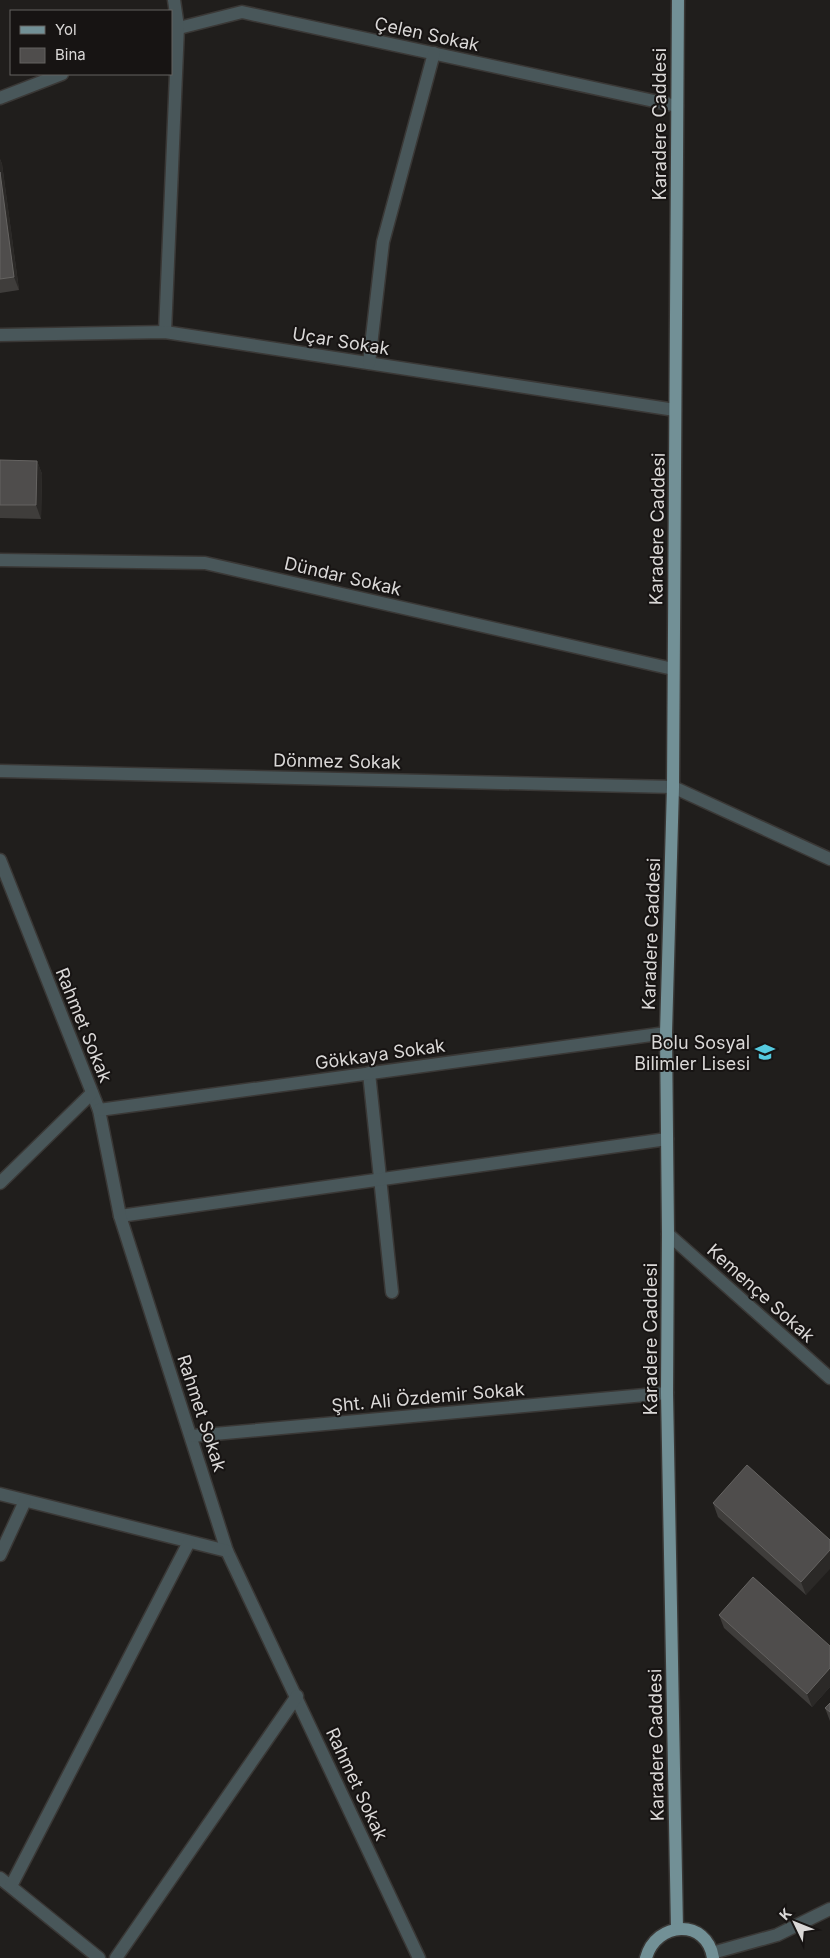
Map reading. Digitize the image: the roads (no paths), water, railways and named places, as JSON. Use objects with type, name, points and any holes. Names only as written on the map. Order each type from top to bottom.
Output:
[{"type":"main road","name":"Karadere Caddesi","points":[[677,1929],[667,1393],[666,1033],[672,787],[678,0]]},
{"type":"main road","points":[[646,1958],[648,1948],[656,1939],[666,1932],[677,1929],[689,1930],[699,1935],[707,1943],[712,1956]]},
{"type":"street","points":[[164,332],[175,29],[174,0]]},
{"type":"street","name":"Çelen Sokak","points":[[175,29],[242,12],[677,106]]},
{"type":"street","points":[[369,363],[383,242],[434,53]]},
{"type":"street","points":[[0,98],[59,75]]},
{"type":"street","name":"Uçar Sokak","points":[[0,335],[164,332],[675,410]]},
{"type":"street","name":"Dündar Sokak","points":[[0,560],[205,563],[673,670]]},
{"type":"street","name":"Dönmez Sokak","points":[[0,770],[672,787]]},
{"type":"street","points":[[672,787],[830,859]]},
{"type":"street","name":"Rahmet Sokak","points":[[0,860],[99,1110],[120,1216],[192,1436],[227,1551],[419,1958]]},
{"type":"street","name":"Gökkaya Sokak","points":[[99,1110],[666,1033]]},
{"type":"street","points":[[369,1073],[392,1292]]},
{"type":"street","points":[[0,1183],[92,1093]]},
{"type":"street","points":[[120,1216],[667,1139]]},
{"type":"street","name":"Kemençe Sokak","points":[[668,1234],[830,1378]]},
{"type":"street","name":"Şht. Ali Özdemir Sokak","points":[[192,1436],[667,1393]]},
{"type":"street","points":[[0,1494],[227,1551]]},
{"type":"street","points":[[0,1556],[25,1501]]},
{"type":"street","points":[[10,1886],[189,1542]]},
{"type":"street","points":[[116,1958],[297,1696]]},
{"type":"street","points":[[0,1878],[99,1958]]},
{"type":"street","points":[[712,1956],[777,1935],[830,1909]]},
{"type":"place","name":"Bolu Sosyal Bilimler Lisesi","points":[[765,1052]]}]
